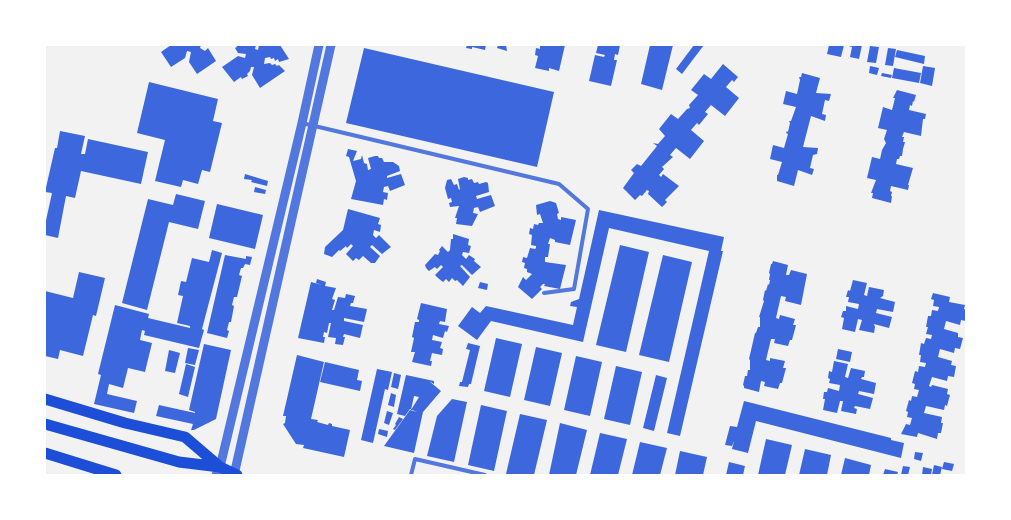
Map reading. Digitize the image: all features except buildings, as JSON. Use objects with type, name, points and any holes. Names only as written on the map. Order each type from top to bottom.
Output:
[{"type":"main road","points":[[45,399],[125,423],[184,437],[218,471]]},
{"type":"main road","points":[[45,424],[179,462],[235,475]]},
{"type":"main road","points":[[45,453],[116,475]]},
{"type":"street","points":[[218,471],[319,45]]},
{"type":"street","points":[[235,475],[331,45]]},
{"type":"lane","points":[[302,123],[559,184],[588,209],[574,289],[544,293]]},
{"type":"lane","points":[[411,475],[415,459],[485,475]]}]
